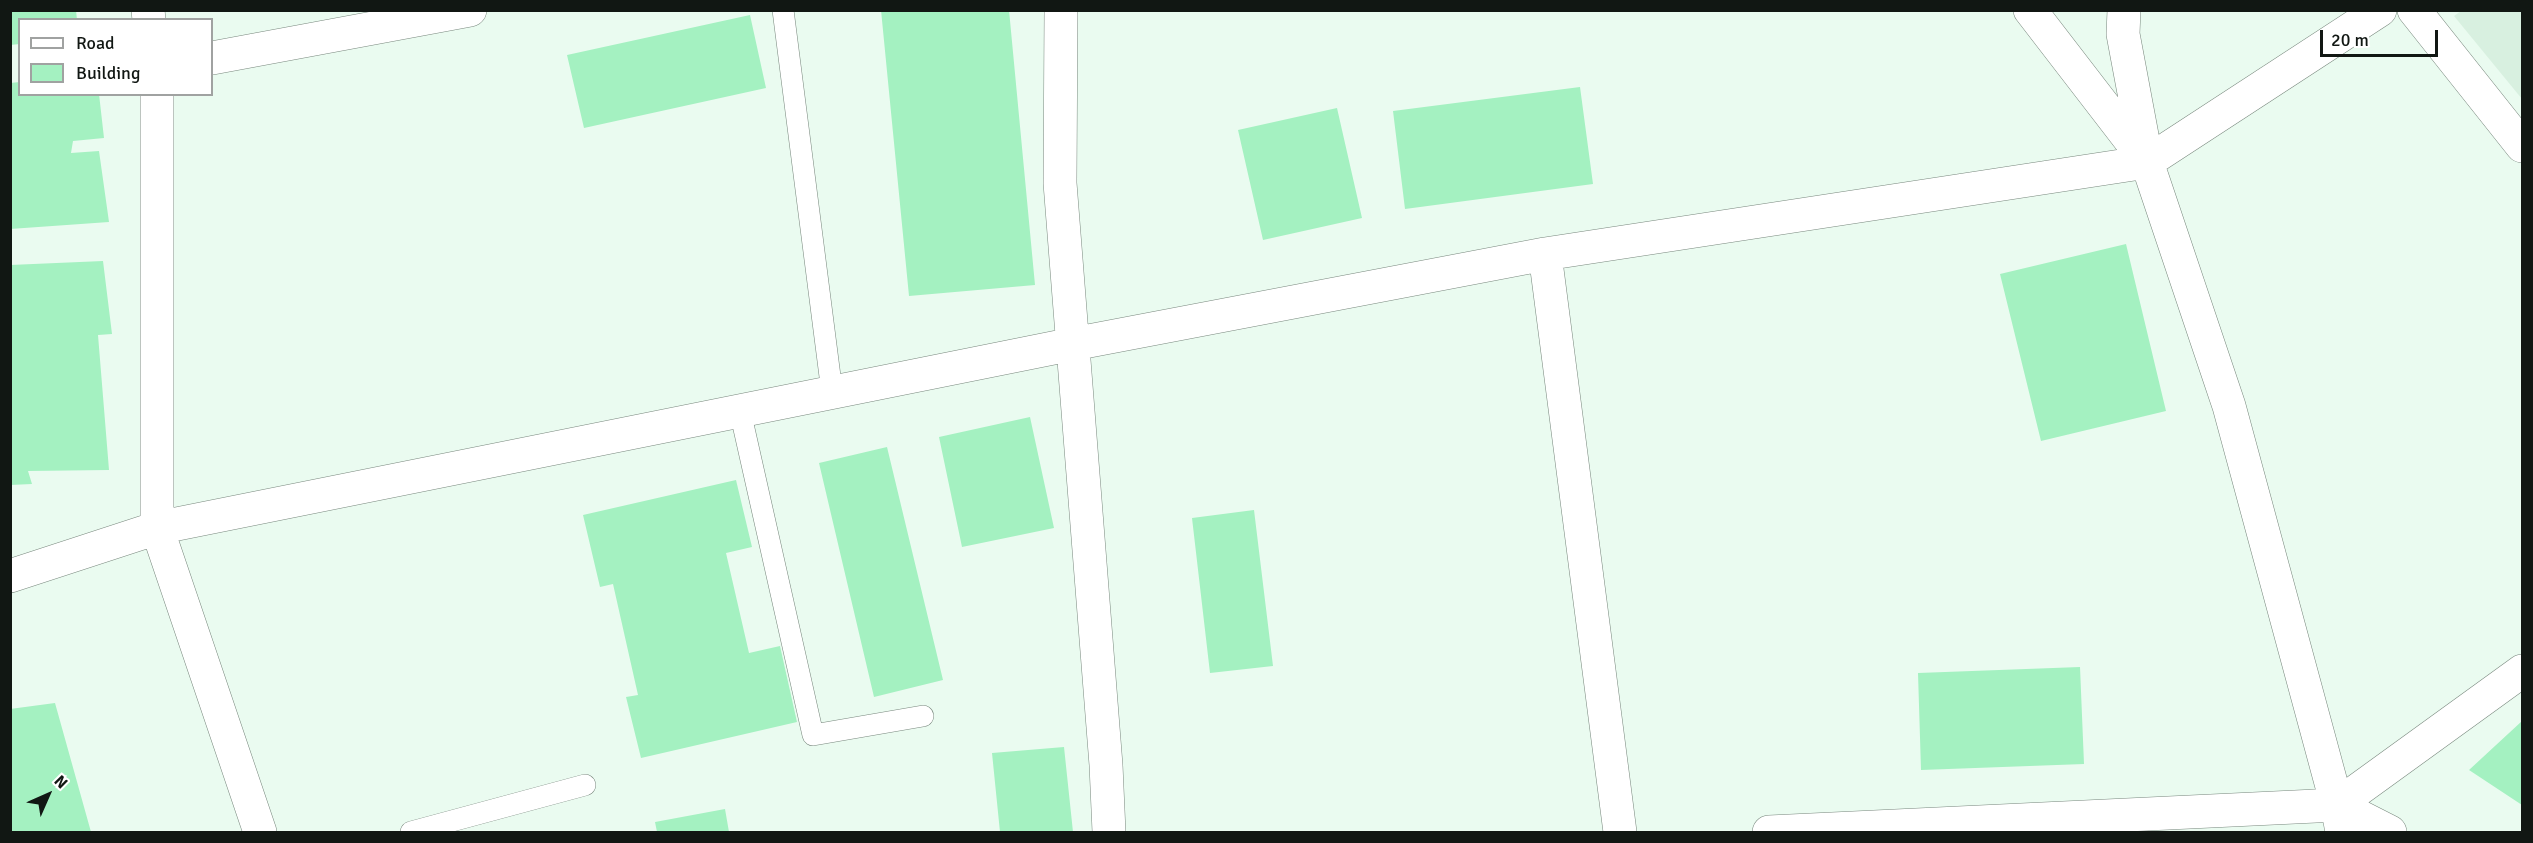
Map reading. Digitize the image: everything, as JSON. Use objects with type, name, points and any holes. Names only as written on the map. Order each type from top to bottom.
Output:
[{"type":"street","points":[[213,58],[470,10]]},
{"type":"street","points":[[1061,10],[1060,183],[1106,765],[1109,832]]},
{"type":"street","points":[[2030,10],[2147,162]]},
{"type":"street","points":[[2124,10],[2122,34],[2147,162],[2229,406],[2340,819]]},
{"type":"street","points":[[10,576],[157,528],[1073,344],[1545,254],[2147,162],[2380,10]]},
{"type":"street","points":[[2414,10],[2523,146]]},
{"type":"street","points":[[157,96],[157,528],[260,832]]},
{"type":"street","points":[[1545,254],[1620,832]]},
{"type":"street","points":[[2340,819],[2523,671]]},
{"type":"street","points":[[1769,832],[2340,819],[2390,832]]},
{"type":"lane","points":[[783,10],[832,393]]},
{"type":"lane","points":[[740,411],[813,735],[923,716]]},
{"type":"lane","points":[[411,832],[585,785]]},
{"type":"shaded area","points":[[2461,11],[2522,11],[2522,99],[2454,16]]},
{"type":"building","points":[[10,10],[76,10],[77,18],[18,18],[18,44],[10,45]]},
{"type":"building","points":[[881,10],[1009,10],[1035,285],[909,296]]},
{"type":"building","points":[[750,15],[766,88],[584,128],[567,55]]},
{"type":"building","points":[[18,82],[18,96],[99,96],[104,138],[73,141],[71,153],[99,151],[109,222],[10,229],[10,83]]},
{"type":"building","points":[[1580,87],[1593,184],[1405,209],[1393,111]]},
{"type":"building","points":[[1337,108],[1362,218],[1263,240],[1238,130]]},
{"type":"building","points":[[2126,244],[2166,411],[2041,441],[2000,274]]},
{"type":"building","points":[[103,261],[112,334],[98,335],[109,470],[28,471],[32,484],[10,485],[10,265]]},
{"type":"building","points":[[1030,417],[1054,528],[962,547],[939,437]]},
{"type":"building","points":[[887,447],[943,680],[874,697],[819,463]]},
{"type":"building","points":[[736,480],[752,547],[726,553],[749,653],[780,646],[797,722],[641,758],[626,697],[638,695],[613,584],[600,587],[583,515]]},
{"type":"building","points":[[1254,510],[1273,666],[1210,673],[1192,518]]},
{"type":"building","points":[[2080,667],[2084,764],[1921,770],[1918,673]]},
{"type":"building","points":[[55,703],[91,832],[10,832],[10,709]]},
{"type":"building","points":[[2522,721],[2522,805],[2469,770]]},
{"type":"building","points":[[1064,747],[1073,832],[1000,832],[992,753]]},
{"type":"building","points":[[725,809],[729,832],[657,832],[655,822]]}]
